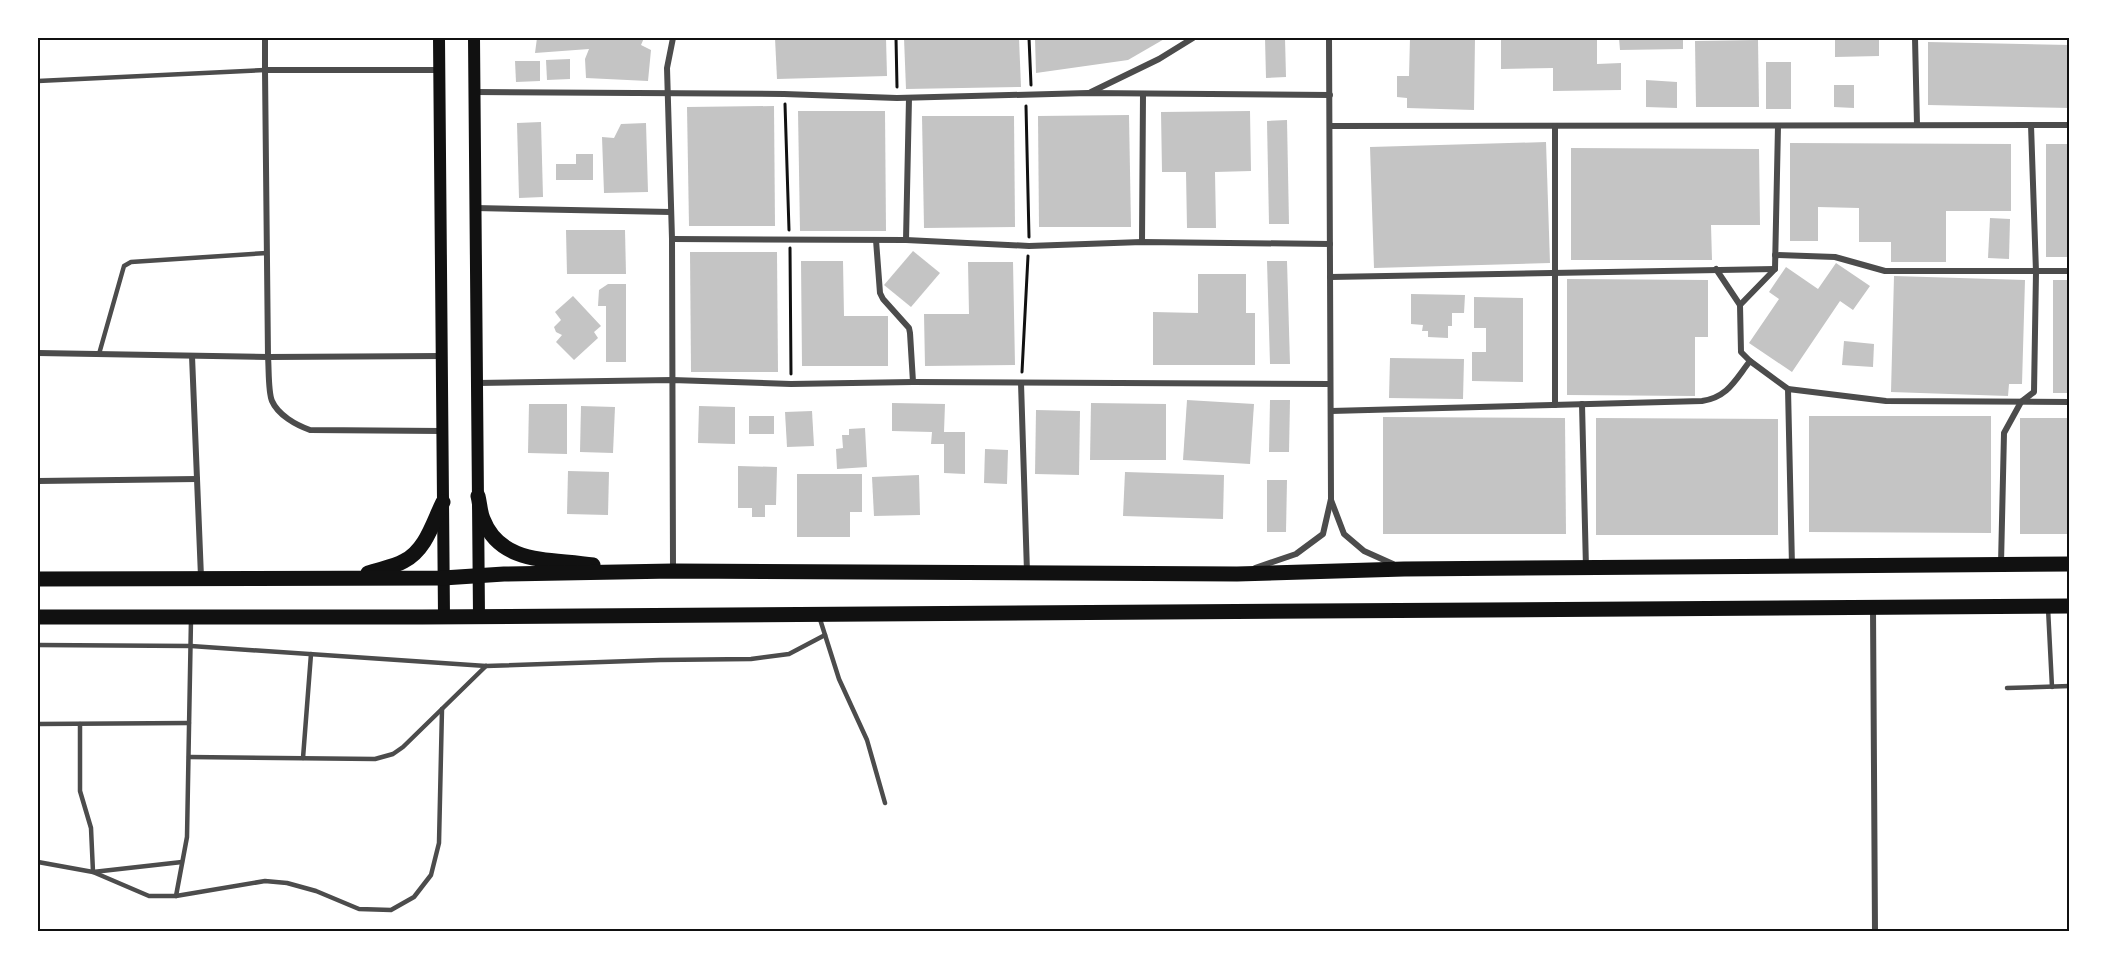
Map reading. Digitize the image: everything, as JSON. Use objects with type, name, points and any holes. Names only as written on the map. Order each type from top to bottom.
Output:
[{"type":"main road","points":[[439,38],[444,616]]},
{"type":"main road","points":[[474,38],[479,616]]},
{"type":"main road","points":[[478,496],[483,519],[494,538],[508,551],[526,557],[634,572]]},
{"type":"main road","points":[[349,578],[403,562],[413,556],[421,547],[443,502]]},
{"type":"main road","points":[[38,579],[443,578],[634,572],[1237,574],[1404,569],[2070,564]]},
{"type":"main road","points":[[38,617],[2070,606]]},
{"type":"street","points":[[265,38],[268,357],[271,400],[284,415],[301,427],[310,430],[442,431]]},
{"type":"street","points":[[673,38],[667,68],[672,239],[673,572]]},
{"type":"street","points":[[1088,93],[1160,59],[1193,38]]},
{"type":"street","points":[[1237,574],[1296,554],[1316,540],[1323,534],[1331,499],[1329,38]]},
{"type":"street","points":[[1915,38],[1917,126]]},
{"type":"street","points":[[265,70],[439,70]]},
{"type":"street","points":[[475,92],[784,94],[897,98],[1088,93],[1329,95]]},
{"type":"street","points":[[1142,242],[1143,94]]},
{"type":"street","points":[[906,240],[909,98]]},
{"type":"street","points":[[2001,564],[2004,432],[2021,402],[2034,392],[2036,272],[2031,125]]},
{"type":"street","points":[[1330,126],[2070,125]]},
{"type":"street","points":[[1555,126],[1555,405]]},
{"type":"street","points":[[1740,305],[1775,268],[1778,126]]},
{"type":"street","points":[[475,208],[671,212]]},
{"type":"street","points":[[672,239],[906,240],[1029,246],[1142,242],[1330,244]]},
{"type":"street","points":[[876,240],[880,293],[909,328],[913,382]]},
{"type":"street","points":[[1775,255],[1835,257],[1886,271],[2070,271]]},
{"type":"street","points":[[1330,276],[1775,268]]},
{"type":"street","points":[[1716,269],[1740,305],[1740,349],[1750,361],[1788,389],[1886,401],[2070,402]]},
{"type":"street","points":[[38,353],[442,357]]},
{"type":"street","points":[[192,356],[201,578]]},
{"type":"street","points":[[1330,411],[1702,401],[1723,395],[1750,361]]},
{"type":"street","points":[[477,383],[672,380],[791,384],[913,382],[1330,384]]},
{"type":"street","points":[[1021,383],[1027,572]]},
{"type":"street","points":[[1788,389],[1792,566]]},
{"type":"street","points":[[1582,404],[1586,568]]},
{"type":"street","points":[[38,481],[197,479]]},
{"type":"street","points":[[1331,499],[1344,534],[1365,551],[1404,569]]},
{"type":"street","points":[[1873,608],[1875,932]]},
{"type":"lane","points":[[38,81],[265,70]]},
{"type":"lane","points":[[99,354],[124,266],[131,262],[267,252]]},
{"type":"lane","points":[[2048,606],[2052,687]]},
{"type":"lane","points":[[818,614],[840,679],[867,740],[885,803]]},
{"type":"lane","points":[[176,896],[187,837],[191,616]]},
{"type":"lane","points":[[38,645],[191,646],[486,666],[751,659],[789,654],[825,635]]},
{"type":"lane","points":[[303,758],[310,654]]},
{"type":"lane","points":[[189,757],[375,759],[393,754],[486,666]]},
{"type":"lane","points":[[2007,688],[2070,686]]},
{"type":"lane","points":[[38,862],[93,872],[128,889],[149,896],[176,896],[265,881],[287,883],[316,891],[359,909],[391,910],[414,897],[431,875],[439,843],[442,709]]},
{"type":"lane","points":[[38,724],[189,723]]},
{"type":"lane","points":[[80,724],[80,799],[91,828],[93,872]]},
{"type":"lane","points":[[93,872],[182,862]]},
{"type":"path","points":[[896,38],[897,98]]},
{"type":"path","points":[[1021,383],[1029,246],[1029,38]]},
{"type":"path","points":[[784,94],[790,239],[791,384]]},
{"type":"building","points":[[537,38],[644,38],[641,45],[651,50],[648,81],[586,78],[585,59],[589,49],[535,53]]},
{"type":"building","points":[[775,38],[886,38],[887,76],[777,79]]},
{"type":"building","points":[[904,38],[1019,38],[1021,87],[906,89]]},
{"type":"building","points":[[1035,38],[1166,38],[1128,60],[1036,73]]},
{"type":"building","points":[[1265,38],[1285,38],[1286,77],[1266,78]]},
{"type":"building","points":[[1410,38],[1475,38],[1474,110],[1407,108],[1407,98],[1397,97],[1397,76],[1409,76]]},
{"type":"building","points":[[1501,38],[1597,38],[1597,64],[1621,63],[1621,90],[1553,91],[1553,68],[1501,69]]},
{"type":"building","points":[[1619,38],[1683,38],[1683,49],[1620,50]]},
{"type":"building","points":[[1835,38],[1879,38],[1879,56],[1835,57]]},
{"type":"building","points":[[1758,40],[1759,107],[1696,107],[1695,41]]},
{"type":"building","points":[[1928,42],[2070,45],[2070,108],[1928,105]]},
{"type":"building","points":[[570,59],[570,79],[547,80],[546,60]]},
{"type":"building","points":[[515,61],[540,61],[540,81],[516,82]]},
{"type":"building","points":[[1766,62],[1791,62],[1791,109],[1766,109]]},
{"type":"building","points":[[1646,80],[1677,82],[1677,108],[1646,107]]},
{"type":"building","points":[[1834,85],[1854,85],[1854,108],[1834,107]]},
{"type":"building","points":[[774,106],[775,226],[689,226],[687,107]]},
{"type":"building","points":[[798,111],[885,111],[886,231],[800,231]]},
{"type":"building","points":[[1250,111],[1251,171],[1215,172],[1216,228],[1187,228],[1186,172],[1162,172],[1161,112]]},
{"type":"building","points":[[1129,115],[1131,227],[1039,227],[1038,116]]},
{"type":"building","points":[[922,116],[1014,116],[1015,227],[924,228]]},
{"type":"building","points":[[1287,120],[1289,224],[1269,224],[1267,121]]},
{"type":"building","points":[[541,122],[543,197],[519,198],[517,123]]},
{"type":"building","points":[[646,123],[648,192],[604,193],[602,137],[614,138],[621,124]]},
{"type":"building","points":[[1546,142],[1550,263],[1374,268],[1370,147]]},
{"type":"building","points":[[1790,143],[2011,144],[2011,211],[1946,211],[1946,262],[1891,262],[1891,242],[1859,242],[1859,208],[1818,207],[1818,241],[1790,241]]},
{"type":"building","points":[[2046,144],[2070,144],[2070,257],[2046,257]]},
{"type":"building","points":[[1571,148],[1759,149],[1760,225],[1711,225],[1712,260],[1571,260]]},
{"type":"building","points":[[576,154],[593,154],[593,180],[556,180],[556,164],[576,164]]},
{"type":"building","points":[[1990,218],[2010,219],[2009,259],[1988,258]]},
{"type":"building","points":[[566,230],[625,230],[626,274],[567,274]]},
{"type":"building","points":[[913,251],[940,273],[911,307],[884,285]]},
{"type":"building","points":[[690,252],[777,252],[778,372],[691,372]]},
{"type":"building","points":[[801,261],[843,261],[844,316],[888,316],[888,366],[802,366]]},
{"type":"building","points":[[1267,261],[1287,261],[1290,364],[1270,364]]},
{"type":"building","points":[[968,262],[1013,262],[1015,365],[925,366],[924,314],[969,314]]},
{"type":"building","points":[[1836,263],[1870,286],[1853,310],[1840,301],[1792,372],[1749,343],[1779,299],[1769,292],[1786,267],[1818,289]]},
{"type":"building","points":[[1198,274],[1246,274],[1246,313],[1255,313],[1255,365],[1153,365],[1153,312],[1198,313]]},
{"type":"building","points":[[1894,276],[2025,280],[2022,384],[2009,384],[2008,396],[1891,392]]},
{"type":"building","points":[[1567,279],[1708,280],[1708,337],[1695,337],[1695,396],[1567,395]]},
{"type":"building","points":[[2053,280],[2070,280],[2070,393],[2053,393]]},
{"type":"building","points":[[608,284],[626,284],[626,362],[606,362],[606,306],[598,306],[599,290]]},
{"type":"building","points":[[1411,294],[1465,295],[1464,313],[1452,313],[1452,326],[1448,326],[1448,338],[1428,337],[1428,331],[1422,331],[1423,325],[1411,324]]},
{"type":"building","points":[[573,296],[601,326],[594,332],[598,338],[574,360],[556,342],[562,335],[556,332],[554,327],[561,320],[555,312]]},
{"type":"building","points":[[1474,297],[1523,298],[1523,382],[1472,381],[1472,352],[1486,352],[1486,328],[1474,328]]},
{"type":"building","points":[[1844,341],[1874,344],[1873,367],[1842,365]]},
{"type":"building","points":[[1390,358],[1464,359],[1463,399],[1389,398]]},
{"type":"building","points":[[1187,400],[1254,404],[1250,464],[1183,460]]},
{"type":"building","points":[[1270,400],[1290,400],[1289,452],[1269,452]]},
{"type":"building","points":[[892,403],[945,404],[944,432],[965,432],[965,474],[944,473],[944,444],[931,444],[932,432],[892,431]]},
{"type":"building","points":[[1091,403],[1166,404],[1166,460],[1090,460]]},
{"type":"building","points":[[529,404],[567,404],[567,454],[528,453]]},
{"type":"building","points":[[581,406],[615,407],[613,453],[580,452]]},
{"type":"building","points":[[699,406],[735,407],[735,444],[698,443]]},
{"type":"building","points":[[1036,410],[1080,411],[1079,475],[1035,474]]},
{"type":"building","points":[[812,411],[814,446],[787,447],[785,412]]},
{"type":"building","points":[[749,416],[774,416],[774,434],[749,434]]},
{"type":"building","points":[[1809,416],[1991,416],[1991,533],[1809,532]]},
{"type":"building","points":[[1383,417],[1565,418],[1566,534],[1383,534]]},
{"type":"building","points":[[1596,418],[1778,419],[1778,535],[1596,535]]},
{"type":"building","points":[[2020,418],[2070,418],[2070,534],[2020,534]]},
{"type":"building","points":[[865,428],[867,467],[837,469],[836,449],[843,448],[842,435],[849,435],[849,429]]},
{"type":"building","points":[[985,449],[1008,450],[1007,484],[984,483]]},
{"type":"building","points":[[738,466],[777,467],[776,505],[765,505],[765,517],[752,517],[752,508],[738,508]]},
{"type":"building","points":[[568,471],[609,472],[608,515],[567,514]]},
{"type":"building","points":[[1125,472],[1224,475],[1223,519],[1123,516]]},
{"type":"building","points":[[797,474],[862,474],[862,512],[850,512],[850,537],[797,537]]},
{"type":"building","points":[[919,475],[920,515],[874,516],[872,477]]},
{"type":"building","points":[[1267,480],[1287,480],[1286,532],[1267,532]]}]
